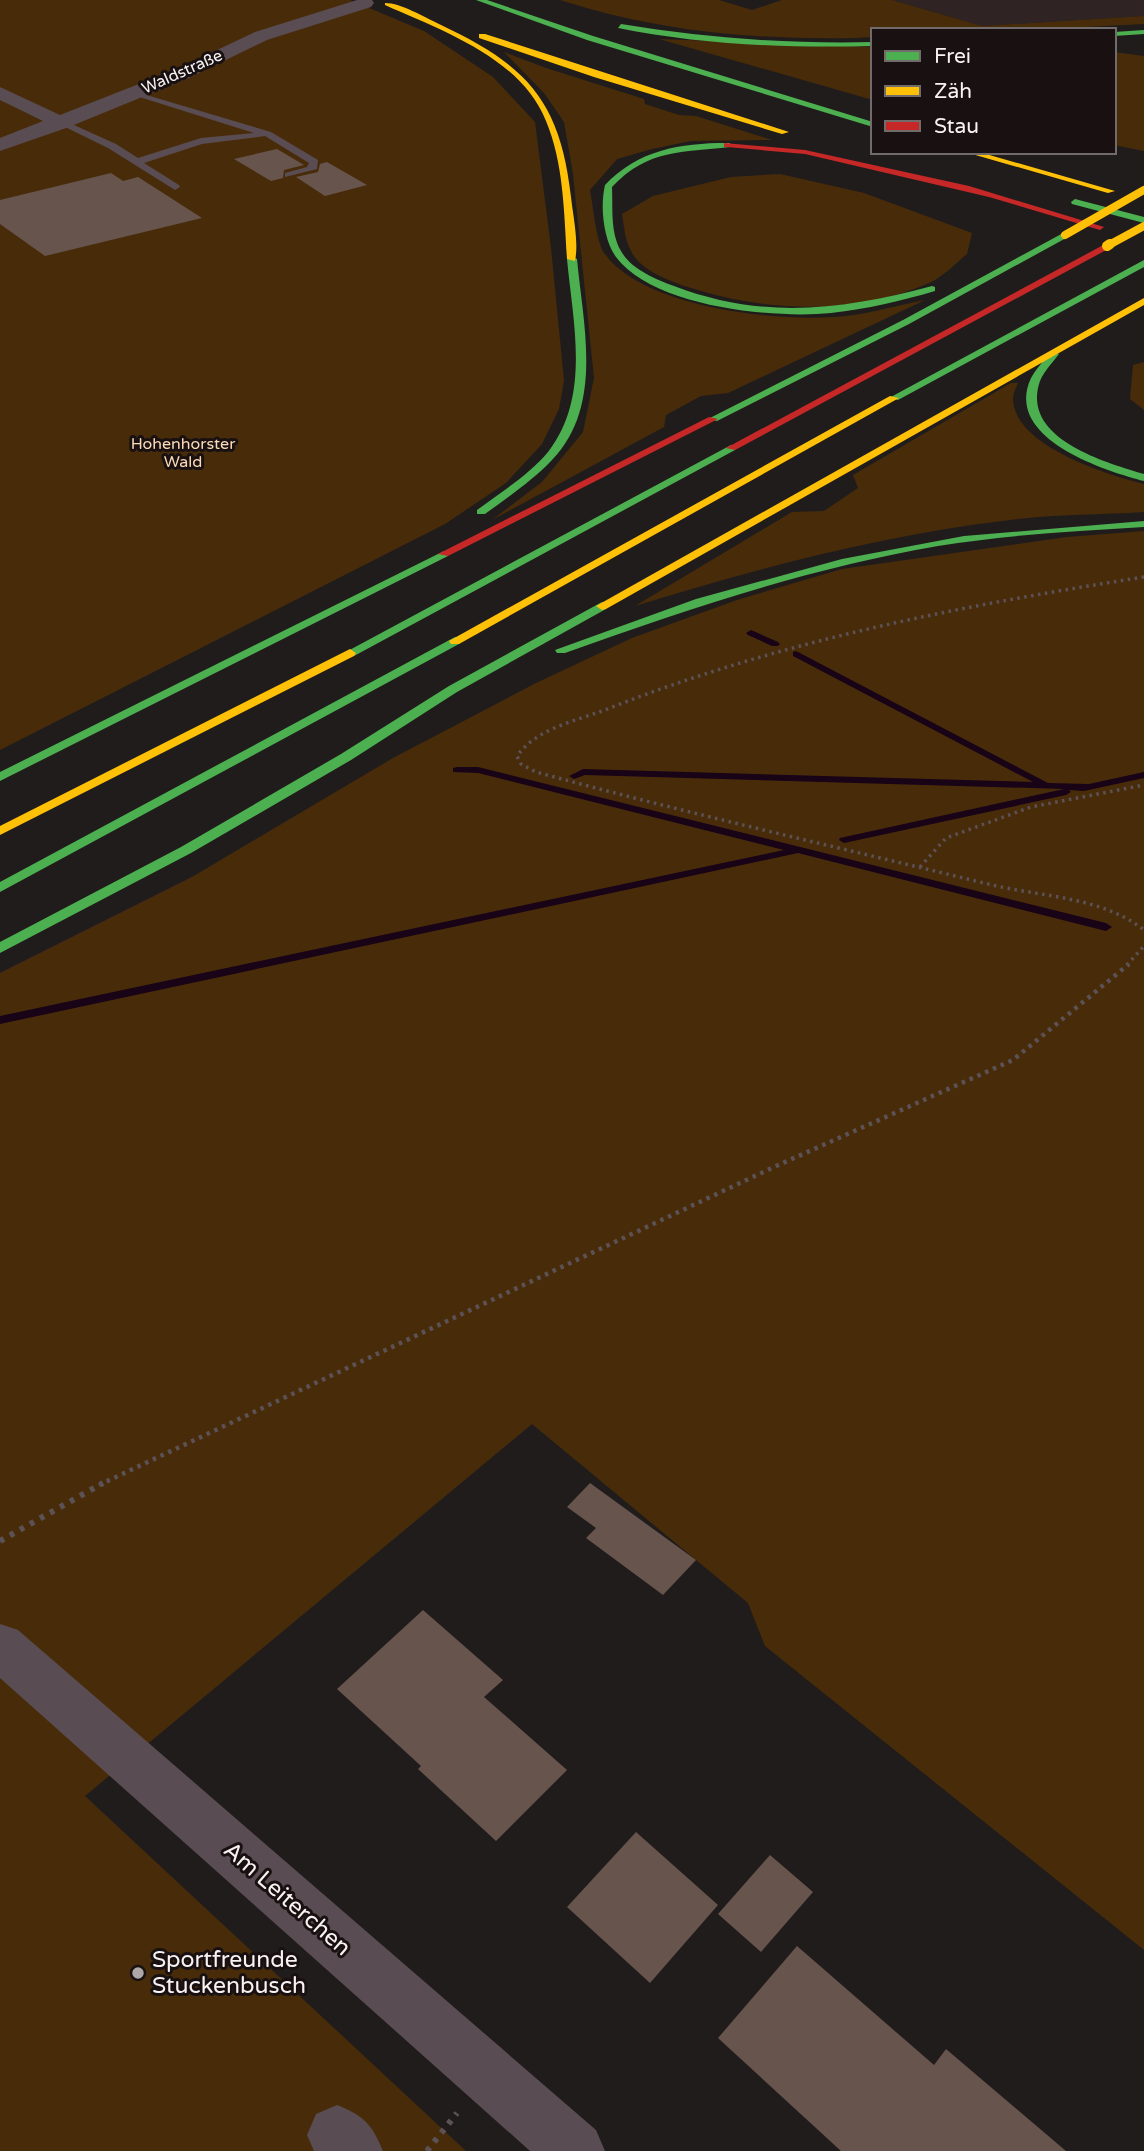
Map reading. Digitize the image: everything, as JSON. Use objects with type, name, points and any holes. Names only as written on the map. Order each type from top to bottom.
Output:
[{"type":"highway","points":[[480,0],[590,38],[871,124]]},
{"type":"highway","points":[[377,2],[597,75],[1144,240]]},
{"type":"highway","points":[[377,2],[473,44],[502,62],[522,81],[550,120],[563,175],[580,338],[583,383],[580,403],[574,422],[554,452],[530,480],[465,522]]},
{"type":"highway","points":[[477,18],[525,36],[796,121]]},
{"type":"highway","points":[[602,22],[654,33],[717,41],[804,46],[871,44]]},
{"type":"highway","points":[[1116,34],[1144,32]]},
{"type":"highway","points":[[590,38],[634,43],[757,80],[871,109]]},
{"type":"highway","points":[[1116,43],[1144,43]]},
{"type":"highway","points":[[989,195],[928,183],[828,155],[788,147],[741,144],[702,145],[654,154],[635,161],[617,174],[608,187],[615,250],[633,269],[665,287],[703,300],[745,309],[840,311],[901,301],[1026,256]]},
{"type":"highway","points":[[976,154],[1144,200]]},
{"type":"highway","points":[[1035,154],[1136,183]]},
{"type":"highway","points":[[972,173],[1010,184]]},
{"type":"highway","points":[[0,777],[906,322],[1065,235],[1136,183]]},
{"type":"highway","points":[[1060,198],[1144,220]]},
{"type":"highway","points":[[0,831],[345,656],[1144,226]]},
{"type":"highway","points":[[0,888],[1144,263]]},
{"type":"highway","points":[[0,948],[186,850],[346,757],[453,689],[1144,301]]},
{"type":"highway","points":[[1058,350],[1037,371],[1029,394],[1033,417],[1045,432],[1062,444],[1103,466],[1144,478]]},
{"type":"highway","points":[[551,655],[700,600],[855,559],[998,535],[1144,524]]},
{"type":"highway","points":[[283,635],[324,599],[394,561]]},
{"type":"highway","points":[[346,757],[406,731],[529,665]]},
{"type":"street","name":"Waldstraße","points":[[0,145],[136,93],[261,36],[377,2]]},
{"type":"street","points":[[0,93],[62,123]]},
{"type":"street","name":"Am Leiterchen","points":[[0,1646],[575,2151]]},
{"type":"lane","points":[[136,93],[268,134],[314,162],[312,169],[289,175]]},
{"type":"lane","points":[[62,123],[112,146],[175,187]]},
{"type":"lane","points":[[136,162],[201,141],[268,134]]},
{"type":"path","points":[[1144,577],[1022,595],[815,642],[713,669],[612,706],[547,734],[522,747],[517,756],[521,764],[536,772],[682,811],[1028,894],[1119,911],[1144,930]]},
{"type":"path","points":[[920,867],[946,838],[970,829],[1031,807],[1144,785]]},
{"type":"path","points":[[0,1541],[108,1480],[775,1167],[1013,1060],[1124,968],[1144,946]]},
{"type":"path","points":[[427,2151],[438,2137]]},
{"type":"shaded area","points":[[892,0],[1144,0],[1144,16],[982,26]]},
{"type":"green space","name":"Hohenhorster Wald","points":[[0,0],[350,0],[424,31],[493,77],[535,122],[564,381],[559,409],[542,444],[506,483],[445,524],[0,750]]},
{"type":"green space","points":[[560,0],[719,0],[752,10],[782,0],[892,0],[982,26],[1144,16],[1144,24],[1066,28],[871,28],[871,37],[818,38],[706,31],[596,11]]},
{"type":"green space","points":[[659,39],[871,47],[871,99]]},
{"type":"green space","points":[[504,52],[644,99],[645,104],[679,115],[696,116],[772,140],[691,141],[617,159],[590,190],[601,247],[623,272],[650,287],[681,299],[752,314],[819,318],[846,316],[925,300],[728,393],[701,396],[666,415],[664,427],[492,520],[542,482],[583,432],[594,378],[573,174],[564,122],[544,93]]},
{"type":"green space","points":[[1116,52],[1144,56],[1144,151],[1116,145]]},
{"type":"green space","points":[[780,174],[864,193],[972,233],[967,254],[929,283],[900,294],[871,301],[809,307],[748,302],[688,287],[648,269],[631,251],[622,214],[653,196],[731,177]]},
{"type":"green space","points":[[1144,362],[1144,410],[1130,399],[1133,365]]},
{"type":"green space","points":[[1011,383],[1018,383],[1013,399],[1017,416],[1029,431],[1065,456],[1108,474],[1144,484],[1144,512],[1027,518],[915,534],[774,566],[635,606],[792,512],[824,511],[858,488],[853,475]]},
{"type":"green space","points":[[1144,531],[1144,1950],[765,1646],[748,1603],[532,1424],[85,1796],[466,2151],[0,2151],[0,973],[192,877],[393,758],[536,683],[632,638],[737,600],[842,569],[1067,537]]},
{"type":"building","points":[[277,149],[304,165],[284,170],[283,178],[271,181],[234,159]]},
{"type":"building","points":[[327,162],[367,185],[325,196],[296,177],[318,172],[320,164]]},
{"type":"building","points":[[111,173],[123,181],[138,177],[202,218],[45,256],[0,224],[0,200]]},
{"type":"building","points":[[590,1483],[696,1560],[663,1595],[586,1538],[596,1528],[567,1507]]},
{"type":"building","points":[[423,1610],[503,1680],[484,1697],[567,1770],[496,1841],[418,1769],[421,1766],[337,1689]]},
{"type":"building","points":[[636,1832],[718,1905],[650,1983],[567,1907]]},
{"type":"building","points":[[770,1855],[813,1892],[761,1952],[718,1914]]},
{"type":"building","points":[[797,1946],[934,2065],[946,2049],[1066,2151],[841,2151],[718,2038]]},
{"type":"waterway","points":[[751,633],[775,644]]},
{"type":"waterway","points":[[796,654],[1044,784]]},
{"type":"waterway","points":[[457,770],[478,770],[1106,927]]},
{"type":"waterway","points":[[574,776],[583,772],[1089,787]]},
{"type":"waterway","points":[[1089,787],[1144,775]]},
{"type":"waterway","points":[[1084,788],[1089,787]]},
{"type":"waterway","points":[[844,840],[1066,792]]},
{"type":"waterway","points":[[0,1020],[795,851]]},
{"type":"traffic: fast","points":[[480,0],[590,38],[871,124]]},
{"type":"traffic: fast","points":[[621,26],[747,42],[871,44]]},
{"type":"traffic: fast","points":[[1116,34],[1144,32]]},
{"type":"traffic: fast","points":[[727,145],[694,146],[647,157],[633,165],[608,187],[611,236],[616,250],[630,266],[662,285],[695,298],[762,311],[796,312],[864,306],[932,289]]},
{"type":"traffic: fast","points":[[1075,202],[1144,220]]},
{"type":"traffic: fast","points":[[713,419],[906,322],[1065,235]]},
{"type":"traffic: fast","points":[[481,512],[522,483],[550,456],[568,431],[578,404],[580,343],[572,259]]},
{"type":"traffic: fast","points":[[894,398],[1144,263]]},
{"type":"traffic: fast","points":[[1054,354],[1035,381],[1032,402],[1037,419],[1049,434],[1066,447],[1107,466],[1144,478]]},
{"type":"traffic: fast","points":[[350,653],[731,448]]},
{"type":"traffic: fast","points":[[561,650],[654,617],[842,562],[989,536],[1144,524]]},
{"type":"traffic: fast","points":[[0,777],[444,554]]},
{"type":"traffic: fast","points":[[0,948],[186,850],[346,757],[453,689],[602,606]]},
{"type":"traffic: fast","points":[[0,888],[455,641]]},
{"type":"traffic: slow","points":[[387,4],[480,48],[522,80],[538,98],[550,120],[560,154],[572,259]]},
{"type":"traffic: slow","points":[[482,36],[597,75],[785,132]]},
{"type":"traffic: slow","points":[[976,154],[1111,191]]},
{"type":"traffic: slow","points":[[1065,235],[1144,190]]},
{"type":"traffic: slow","points":[[1107,246],[1144,226]]},
{"type":"traffic: slow","points":[[602,606],[1144,301]]},
{"type":"traffic: slow","points":[[455,641],[894,398]]},
{"type":"traffic: slow","points":[[0,831],[350,653]]},
{"type":"traffic: jam","points":[[727,145],[805,152],[989,195]]},
{"type":"traffic: jam","points":[[966,188],[1100,227]]},
{"type":"traffic: jam","points":[[731,448],[1107,246]]},
{"type":"traffic: jam","points":[[444,554],[713,419]]},
{"type":"place","name":"Sportfreunde Stuckenbusch","points":[[138,1973]]}]
